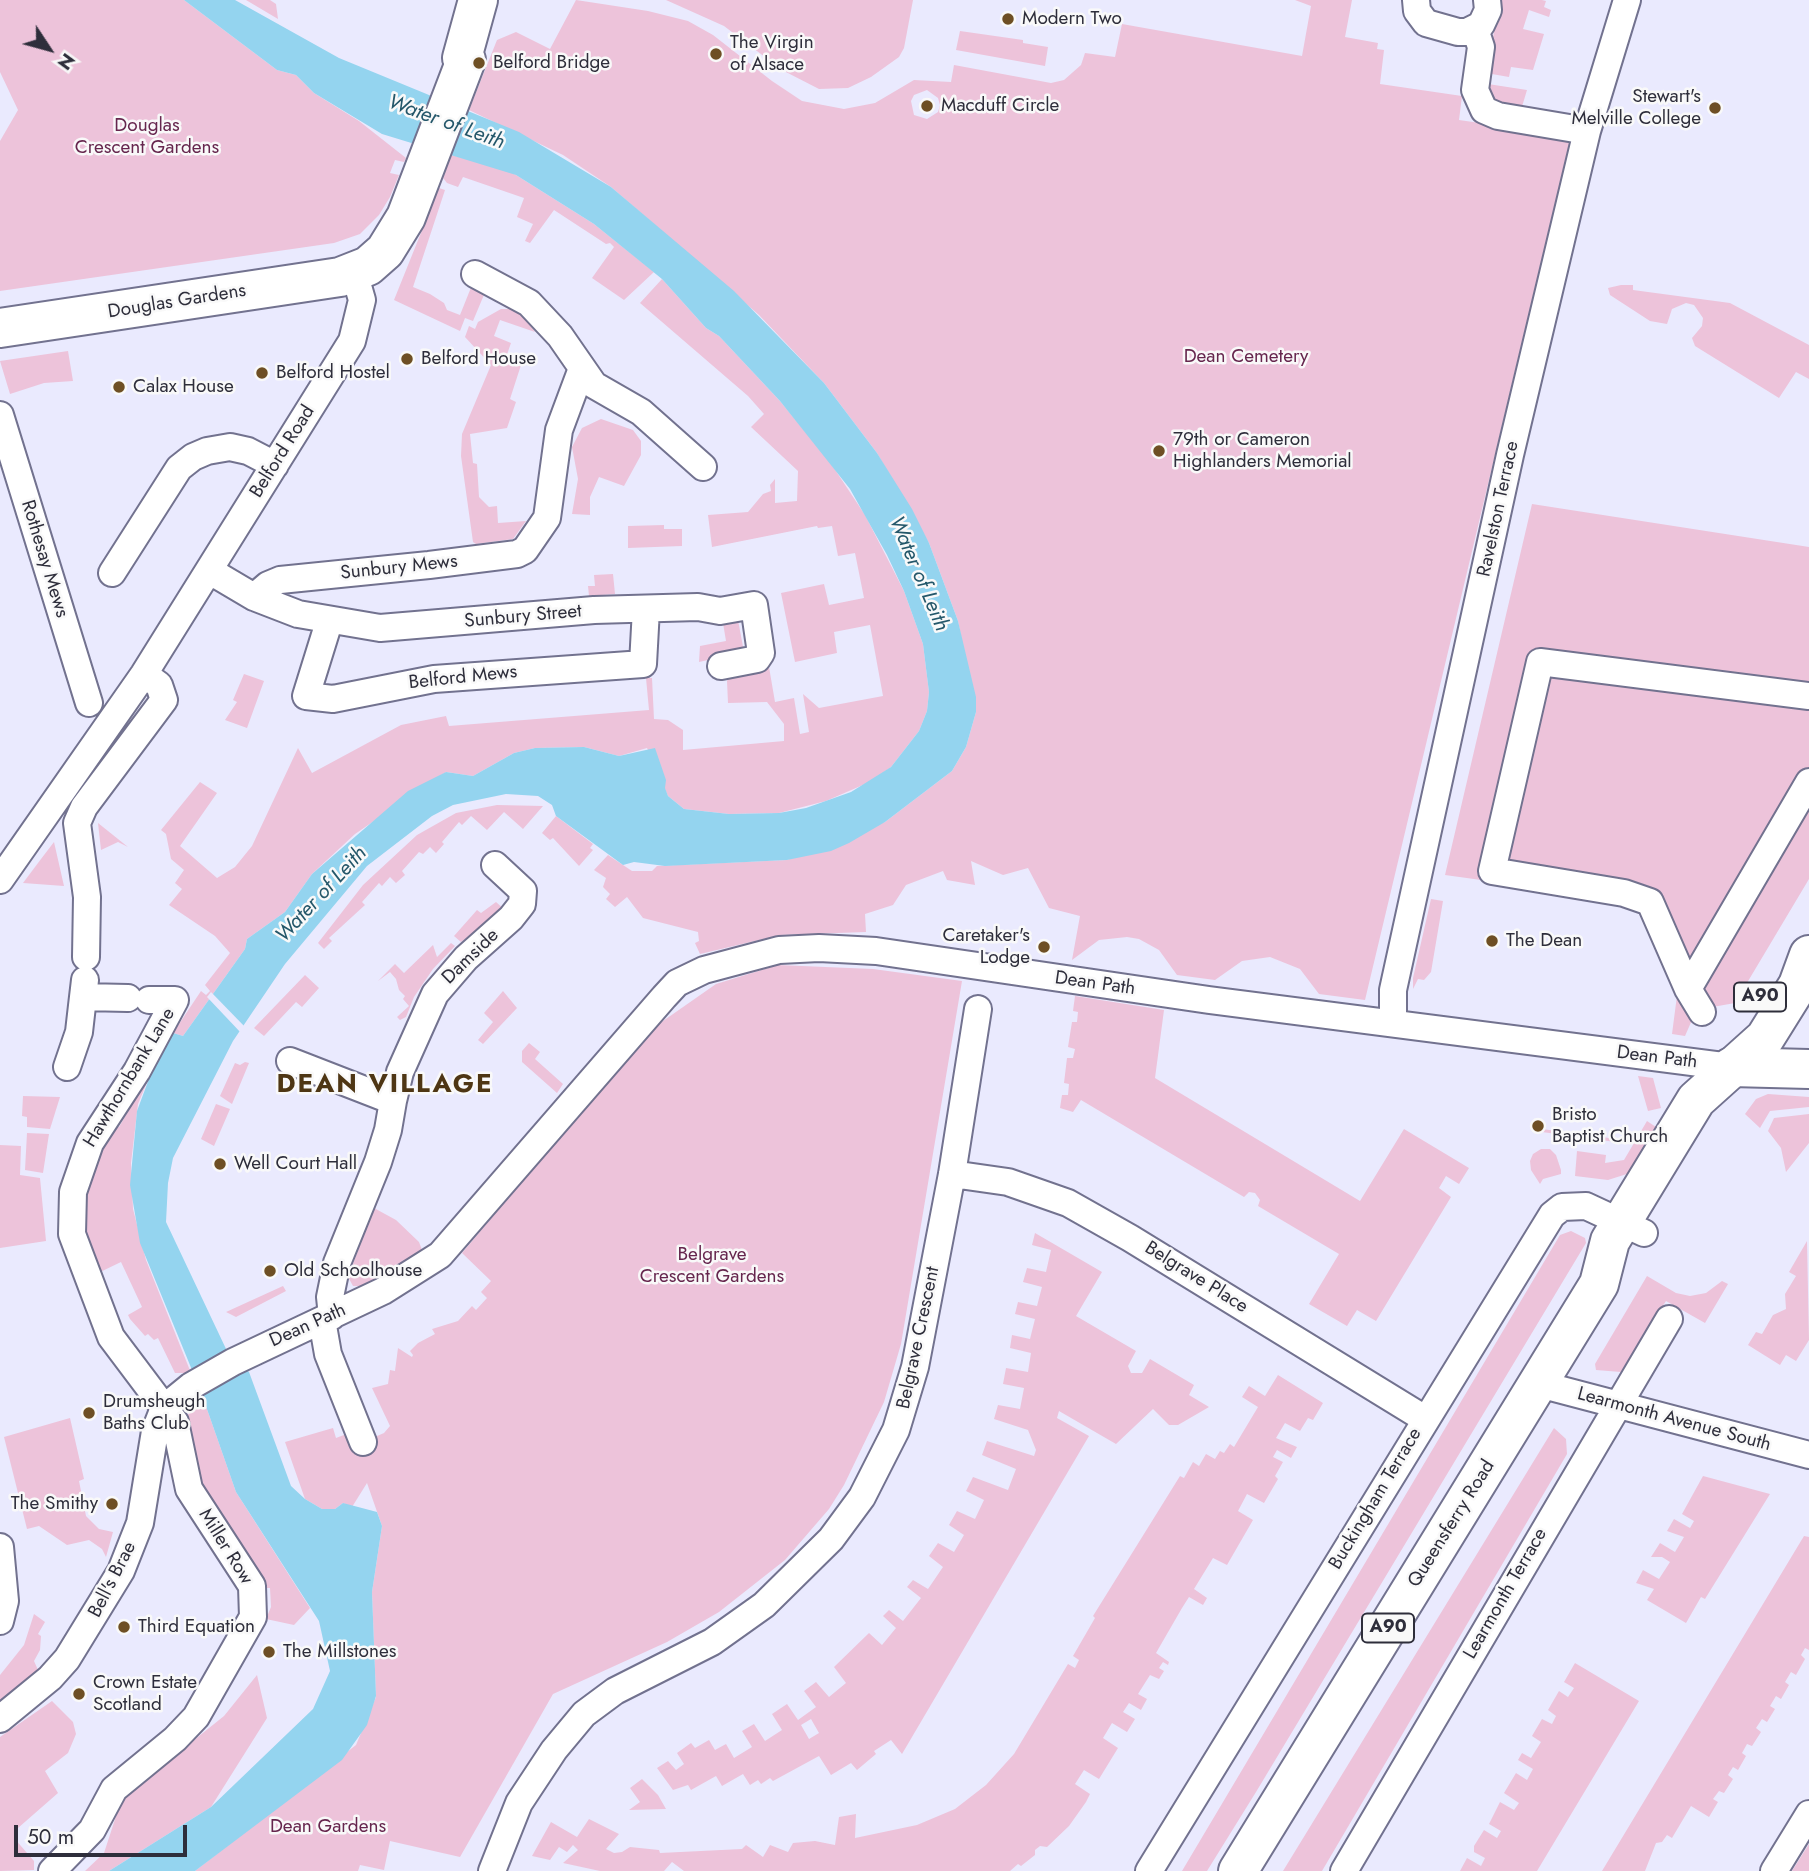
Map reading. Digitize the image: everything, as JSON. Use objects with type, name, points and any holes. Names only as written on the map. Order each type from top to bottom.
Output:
[{"type":"main road","points":[[354,272],[380,257],[401,228],[466,60],[462,58],[478,0]]},
{"type":"main road","name":"Douglas Gardens","points":[[0,328],[354,272]]},
{"type":"main road","name":"A90","points":[[1731,1067],[1742,1024],[1776,972],[1809,939]]},
{"type":"main road","name":"Queensferry Road","points":[[1238,1871],[1599,1284],[1610,1241],[1633,1227],[1696,1100],[1765,1038],[1798,985],[1809,955]]},
{"type":"main road","points":[[1731,1067],[1809,1069]]},
{"type":"street","points":[[1416,0],[1420,18],[1431,26],[1458,32],[1475,29],[1486,15],[1487,0]]},
{"type":"street","name":"Ravelston Terrace","points":[[1393,1023],[1393,990],[1510,455],[1587,131],[1627,0]]},
{"type":"street","points":[[1475,29],[1480,47],[1475,90],[1484,110],[1498,116],[1587,131]]},
{"type":"street","name":"Belford Road","points":[[0,880],[144,674],[357,329],[362,300],[354,272]]},
{"type":"street","points":[[475,274],[505,287],[542,315],[560,336],[582,370],[601,391],[641,412],[703,467]]},
{"type":"street","name":"Sunbury Mews","points":[[254,597],[279,580],[517,554],[531,545],[540,532],[552,499],[559,430],[582,370]]},
{"type":"street","name":"Rothesay Mews","points":[[0,415],[89,703]]},
{"type":"street","points":[[112,573],[179,468],[192,457],[230,447],[258,454],[275,465]]},
{"type":"street","name":"Sunbury Street","points":[[210,571],[254,597],[298,614],[329,622],[380,628],[646,609],[698,607],[720,611],[754,605],[761,653],[757,659],[721,666]]},
{"type":"street","name":"Belford Mews","points":[[329,622],[306,696],[332,699],[434,679],[643,664],[646,609]]},
{"type":"street","points":[[1702,1012],[1688,989],[1650,902],[1624,893],[1492,871],[1540,662],[1809,696]]},
{"type":"street","points":[[66,1067],[78,1038],[85,978],[87,897],[77,823],[84,807],[164,700],[159,685],[144,674]]},
{"type":"street","points":[[1688,989],[1809,782]]},
{"type":"street","name":"Damside","points":[[363,1442],[328,1354],[327,1318],[335,1270],[378,1162],[400,1072],[435,993],[522,904],[523,891],[495,865]]},
{"type":"street","name":"Dean Path","points":[[164,1408],[184,1390],[246,1355],[327,1318],[424,1267],[451,1244],[677,984],[711,967],[779,950],[819,948],[876,951],[1731,1067]]},
{"type":"street","name":"Hawthornbank Lane","points":[[85,978],[139,999],[176,1000],[137,1071],[96,1131],[80,1167],[73,1192],[72,1234],[108,1330],[121,1352],[164,1408]]},
{"type":"street","name":"Belgrave Crescent","points":[[492,1871],[505,1833],[524,1794],[554,1750],[584,1714],[615,1691],[712,1642],[764,1605],[831,1539],[862,1497],[897,1430],[910,1388],[952,1174],[978,1009]]},
{"type":"street","points":[[290,1061],[393,1101]]},
{"type":"street","name":"Belgrave Place","points":[[952,1174],[1009,1182],[1068,1203],[1130,1238],[1425,1419]]},
{"type":"street","name":"Buckingham Terrace","points":[[1149,1871],[1552,1215],[1562,1207],[1578,1205],[1594,1208],[1633,1227]]},
{"type":"street","name":"Learmonth Terrace","points":[[1345,1871],[1616,1406],[1670,1319]]},
{"type":"street","name":"Learmonth Avenue South","points":[[1539,1384],[1809,1455]]},
{"type":"street","name":"Miller Row","points":[[52,1871],[92,1830],[114,1789],[175,1739],[196,1717],[253,1618],[252,1586],[189,1489],[175,1422],[164,1408]]},
{"type":"street","name":"Bell's Brae","points":[[0,1719],[50,1678],[67,1659],[121,1571],[142,1515],[155,1431],[164,1408]]},
{"type":"street","points":[[0,1547],[5,1601],[0,1621]]},
{"type":"street","points":[[1774,1871],[1809,1814]]},
{"type":"green space","name":"Douglas Crescent Gardens","points":[[0,0],[184,0],[277,70],[296,75],[314,93],[359,121],[406,158],[404,162],[395,160],[390,173],[399,175],[390,197],[379,215],[360,234],[334,243],[0,291],[0,141],[18,110],[0,72]]},
{"type":"green space","points":[[246,0],[270,0],[276,4],[278,19]]},
{"type":"green space","name":"Dean Cemetery","points":[[576,0],[648,11],[688,21],[713,35],[802,101],[844,109],[875,103],[914,80],[951,82],[954,65],[1051,83],[1064,80],[1081,65],[1085,53],[1115,57],[1122,24],[1302,56],[1311,6],[1295,0],[1352,0],[1345,37],[1378,43],[1377,49],[1384,50],[1380,84],[1462,96],[1459,120],[1571,136],[1365,1000],[1319,994],[1300,969],[1270,957],[1242,961],[1215,980],[1177,975],[1159,950],[1139,939],[1127,937],[1099,940],[1072,960],[1080,916],[1049,908],[1028,868],[1003,875],[971,861],[975,885],[947,880],[943,871],[906,885],[893,905],[865,914],[866,932],[780,935],[700,954],[695,943],[699,941],[698,932],[643,918],[627,897],[615,907],[606,899],[610,894],[603,887],[606,878],[594,870],[608,855],[632,871],[652,871],[657,866],[787,860],[885,822],[952,771],[966,747],[976,712],[958,621],[929,543],[877,453],[824,383],[759,315],[611,187],[563,155],[469,110],[497,40],[516,32],[550,49]],"holes":[[[927,90],[938,98],[938,112],[927,119],[914,115],[911,101],[914,95]]]},
{"type":"green space","points":[[666,0],[913,0],[904,48],[899,57],[871,77],[848,88],[819,89],[782,70],[724,26]]},
{"type":"green space","points":[[1495,0],[1542,0],[1546,1],[1544,7],[1551,10],[1549,17],[1529,10],[1523,29],[1544,34],[1533,70],[1511,67],[1509,77],[1486,73],[1494,32]]},
{"type":"green space","points":[[960,31],[1023,40],[1023,43],[1048,47],[1045,66],[956,50]]},
{"type":"green space","points":[[1488,84],[1527,90],[1521,110],[1496,104],[1489,94]]},
{"type":"green space","points":[[451,155],[500,167],[516,175],[594,224],[654,272],[624,300],[592,278],[614,247],[610,243],[606,244],[554,210],[530,243],[525,241],[533,224],[517,217],[524,198],[463,177],[458,187],[447,183],[443,178]]},
{"type":"green space","points":[[439,188],[445,190],[413,287],[430,294],[444,303],[447,310],[460,315],[472,285],[486,290],[473,321],[465,318],[460,331],[394,300]]},
{"type":"green space","points":[[662,279],[706,328],[719,336],[780,401],[830,462],[865,515],[904,591],[923,644],[929,692],[927,711],[919,731],[891,767],[872,781],[826,801],[779,813],[729,814],[684,809],[668,796],[647,748],[619,756],[584,747],[535,748],[514,753],[473,776],[446,772],[355,834],[312,874],[285,912],[247,939],[245,949],[183,1036],[173,1033],[201,991],[206,995],[210,991],[205,985],[230,953],[215,936],[169,905],[182,889],[175,883],[184,870],[171,859],[166,834],[161,830],[200,782],[217,793],[180,846],[217,878],[235,867],[252,846],[298,748],[312,773],[401,725],[446,716],[449,726],[649,710],[646,678],[652,678],[654,719],[668,720],[683,730],[683,750],[784,741],[784,724],[767,702],[728,703],[727,681],[731,674],[769,667],[775,702],[794,698],[800,734],[809,732],[803,694],[819,708],[883,696],[870,625],[834,632],[837,653],[795,662],[781,593],[824,584],[829,605],[864,598],[855,553],[838,556],[832,526],[817,526],[712,547],[708,515],[748,512],[763,494],[771,491],[770,485],[775,479],[775,503],[797,501],[798,471],[751,427],[764,414],[748,396],[640,303]]},
{"type":"green space","points":[[1633,285],[1633,290],[1730,303],[1809,345],[1809,379],[1796,372],[1779,398],[1695,346],[1692,338],[1702,326],[1703,318],[1694,305],[1686,303],[1672,309],[1667,324],[1650,321],[1610,295],[1608,288]]},
{"type":"green space","points":[[501,309],[512,309],[523,315],[535,332],[500,320],[494,336],[511,343],[505,360],[521,365],[510,399],[516,402],[507,428],[470,434],[473,463],[477,464],[479,497],[489,507],[497,506],[498,523],[526,521],[513,539],[476,544],[473,542],[461,456],[462,434],[491,365],[465,337],[469,326],[475,329],[478,322]]},
{"type":"green space","points":[[68,351],[73,381],[44,383],[10,394],[0,361]]},
{"type":"green space","points":[[601,419],[633,430],[641,441],[641,455],[624,486],[599,477],[590,497],[590,515],[572,514],[578,479],[572,447],[582,428]]},
{"type":"green space","points":[[1532,504],[1809,547],[1809,879],[1735,1003],[1707,1008],[1692,1020],[1685,1036],[1672,1034],[1678,988],[1648,913],[1633,901],[1445,875]]},
{"type":"green space","points":[[664,525],[664,529],[682,529],[682,546],[628,548],[628,526]]},
{"type":"green space","points":[[613,574],[615,594],[589,596],[588,586],[595,586],[594,575]]},
{"type":"green space","points":[[738,620],[744,652],[699,662],[700,646],[726,641],[723,623]]},
{"type":"green space","points":[[244,674],[264,681],[247,728],[225,720],[237,702],[233,700]]},
{"type":"green space","points":[[497,805],[543,806],[523,829],[504,812],[487,830],[471,816],[462,825],[459,822],[436,853],[430,847],[423,854],[419,852],[402,871],[405,875],[396,883],[390,877],[382,886],[379,883],[362,902],[365,905],[329,938],[332,941],[324,949],[318,943],[363,885],[417,835],[456,813]]},
{"type":"green space","points":[[556,816],[593,844],[590,848],[593,850],[579,866],[553,838],[550,840],[542,833]]},
{"type":"green space","points":[[98,823],[128,847],[118,842],[101,850]]},
{"type":"green space","points":[[54,842],[64,886],[23,883],[41,859]]},
{"type":"green space","points":[[1431,899],[1443,901],[1431,972],[1424,980],[1418,979],[1413,989],[1413,978]]},
{"type":"green space","points":[[496,902],[505,910],[461,942],[454,936],[477,910],[481,913]]},
{"type":"green space","points":[[451,943],[455,946],[433,969],[414,997],[406,1017],[400,1020],[397,1017],[409,1006],[403,999],[405,996],[399,990],[396,979],[390,972],[378,981],[395,964],[404,973],[433,945],[437,957]]},
{"type":"green space","name":"Belgrave Crescent Gardens","points":[[778,965],[873,969],[962,981],[901,1344],[884,1402],[844,1485],[829,1509],[785,1560],[719,1612],[667,1642],[553,1694],[460,1857],[390,1841],[384,1870],[360,1865],[358,1871],[195,1871],[356,1745],[376,1697],[372,1592],[382,1526],[367,1483],[352,1507],[343,1503],[335,1509],[322,1509],[305,1499],[285,1442],[333,1428],[336,1438],[349,1433],[354,1446],[384,1433],[390,1426],[372,1388],[388,1384],[390,1370],[395,1371],[398,1348],[412,1357],[410,1351],[418,1343],[435,1334],[432,1329],[458,1321],[472,1306],[476,1310],[487,1298],[481,1292],[491,1281],[462,1253],[625,1059],[653,1028],[716,984]]},
{"type":"green space","points":[[305,975],[319,988],[302,1007],[296,1002],[264,1036],[254,1028]]},
{"type":"green space","points":[[503,991],[517,1008],[483,1044],[478,1040],[493,1022],[484,1013]]},
{"type":"green space","points":[[1075,996],[1164,1010],[1155,1078],[1360,1201],[1404,1129],[1469,1168],[1459,1184],[1446,1176],[1439,1188],[1451,1197],[1376,1321],[1357,1310],[1347,1326],[1309,1304],[1339,1254],[1258,1206],[1260,1200],[1255,1193],[1249,1192],[1244,1197],[1081,1100],[1073,1112],[1060,1108],[1062,1095],[1068,1095],[1069,1084],[1064,1083],[1067,1058],[1073,1058],[1075,1049],[1068,1047],[1072,1022],[1077,1022],[1078,1012],[1073,1011]]},
{"type":"green space","points":[[529,1043],[540,1052],[535,1059],[563,1084],[557,1093],[522,1062],[522,1051]]},
{"type":"green space","points":[[235,1063],[240,1065],[249,1063],[232,1104],[220,1096]]},
{"type":"green space","points":[[153,1068],[138,1104],[131,1163],[133,1209],[146,1260],[191,1373],[175,1373],[158,1338],[154,1340],[148,1334],[145,1336],[130,1319],[128,1315],[142,1307],[121,1262],[94,1275],[77,1235],[85,1173],[112,1124],[119,1127]]},
{"type":"green space","points":[[1638,1076],[1653,1078],[1661,1108],[1648,1111]]},
{"type":"green space","points":[[1768,1094],[1809,1097],[1809,1107],[1770,1111],[1760,1128],[1745,1114],[1756,1099]]},
{"type":"green space","points":[[23,1096],[60,1097],[50,1129],[27,1127],[27,1117],[22,1116]]},
{"type":"green space","points":[[216,1104],[230,1109],[214,1146],[201,1139]]},
{"type":"green space","points":[[1809,1114],[1809,1143],[1786,1172],[1781,1148],[1768,1131],[1774,1118]]},
{"type":"green space","points":[[1647,1121],[1659,1129],[1633,1172],[1608,1180],[1575,1176],[1577,1151],[1606,1155],[1605,1163],[1624,1160]]},
{"type":"green space","points":[[1542,1129],[1624,1140],[1623,1143],[1542,1132]]},
{"type":"green space","points":[[27,1133],[49,1134],[43,1173],[25,1170]]},
{"type":"green space","points":[[0,1145],[21,1146],[20,1175],[40,1178],[46,1241],[0,1248]]},
{"type":"green space","points":[[1541,1149],[1550,1149],[1556,1155],[1561,1174],[1543,1179],[1540,1184],[1531,1170],[1530,1161],[1533,1154]]},
{"type":"green space","points":[[374,1208],[396,1220],[419,1242],[422,1250],[363,1286],[353,1286],[348,1277]]},
{"type":"green space","points":[[1571,1231],[1585,1238],[1586,1243],[1256,1792],[1207,1871],[1182,1871],[1560,1235]]},
{"type":"green space","points":[[1035,1233],[1102,1272],[1076,1316],[1136,1351],[1128,1366],[1131,1373],[1142,1373],[1150,1359],[1194,1385],[1189,1395],[1209,1407],[1178,1425],[1169,1425],[1153,1409],[1116,1444],[1059,1411],[1057,1418],[1089,1436],[902,1754],[891,1740],[874,1751],[876,1754],[857,1770],[851,1763],[831,1775],[819,1756],[773,1781],[770,1778],[761,1784],[758,1780],[750,1785],[743,1774],[722,1786],[716,1776],[691,1790],[688,1785],[673,1790],[657,1768],[668,1761],[676,1770],[684,1764],[677,1753],[691,1743],[695,1748],[709,1740],[715,1750],[726,1744],[734,1758],[752,1747],[742,1731],[754,1724],[765,1741],[782,1730],[772,1714],[787,1704],[798,1720],[816,1707],[804,1691],[816,1682],[829,1697],[846,1683],[834,1667],[869,1633],[882,1645],[896,1628],[883,1616],[889,1610],[903,1621],[921,1598],[907,1587],[913,1580],[928,1589],[943,1567],[929,1556],[938,1543],[954,1552],[964,1535],[949,1525],[957,1511],[975,1519],[984,1500],[966,1491],[973,1477],[1008,1490],[1016,1469],[982,1455],[987,1441],[1034,1456],[1036,1450],[1028,1430],[994,1419],[998,1405],[1020,1409],[1024,1388],[1003,1384],[1006,1368],[1028,1372],[1031,1353],[1010,1348],[1012,1335],[1030,1339],[1035,1319],[1015,1314],[1018,1302],[1037,1306],[1042,1287],[1023,1282],[1027,1268],[1046,1272],[1051,1250],[1032,1245]],"holes":[[[811,1719],[819,1733],[809,1739],[801,1725]]]},
{"type":"green space","points":[[1807,1241],[1809,1340],[1796,1361],[1786,1355],[1780,1365],[1748,1345],[1756,1332],[1762,1334],[1773,1315],[1786,1309],[1785,1294],[1796,1276],[1789,1272]]},
{"type":"green space","points":[[1647,1276],[1676,1293],[1690,1296],[1706,1293],[1722,1281],[1728,1284],[1705,1323],[1666,1301],[1621,1372],[1596,1370],[1595,1364]]},
{"type":"green space","points":[[283,1286],[286,1291],[236,1317],[226,1312]]},
{"type":"green space","points":[[1278,1375],[1323,1403],[1313,1420],[1308,1418],[1300,1431],[1285,1423],[1276,1438],[1297,1447],[1291,1458],[1277,1450],[1273,1457],[1283,1462],[1275,1476],[1278,1479],[1264,1503],[1247,1494],[1238,1511],[1253,1520],[1227,1565],[1213,1558],[1194,1589],[1207,1598],[1203,1605],[1189,1597],[1182,1608],[1156,1653],[1169,1662],[1168,1665],[1163,1662],[1159,1668],[1164,1671],[1159,1679],[1150,1675],[1138,1694],[1147,1699],[1141,1710],[1129,1703],[1123,1712],[1135,1719],[1127,1732],[1112,1723],[1103,1738],[1118,1748],[1099,1779],[1084,1770],[1075,1784],[1090,1794],[1069,1826],[1047,1847],[1040,1846],[1035,1850],[1035,1855],[1021,1866],[1018,1864],[1010,1871],[684,1871],[672,1862],[664,1871],[600,1871],[563,1863],[578,1850],[573,1845],[567,1852],[559,1847],[550,1860],[532,1856],[551,1822],[577,1837],[589,1819],[619,1834],[606,1849],[614,1853],[630,1847],[659,1850],[660,1853],[742,1849],[746,1845],[763,1857],[770,1845],[788,1852],[793,1843],[815,1841],[835,1845],[839,1817],[856,1814],[855,1838],[917,1825],[955,1809],[986,1785],[1014,1754],[1068,1664],[1075,1668],[1079,1660],[1073,1656],[1095,1618],[1093,1616],[1180,1476],[1184,1478],[1193,1462],[1199,1466],[1206,1454],[1215,1459],[1220,1451],[1224,1453],[1230,1444],[1234,1447],[1258,1407],[1242,1397],[1249,1386],[1265,1396]]},
{"type":"green space","points":[[201,1392],[236,1492],[310,1608],[294,1625],[266,1619],[271,1607],[270,1588],[259,1588],[204,1496],[181,1418],[194,1411],[191,1406]]},
{"type":"green space","points":[[70,1418],[84,1479],[79,1481],[86,1516],[99,1529],[113,1532],[106,1557],[102,1549],[89,1540],[67,1545],[39,1526],[27,1529],[4,1437]]},
{"type":"green space","points":[[1554,1428],[1566,1439],[1567,1454],[1322,1871],[1283,1871]]},
{"type":"green space","points":[[1703,1476],[1770,1494],[1705,1599],[1701,1597],[1686,1623],[1647,1600],[1654,1589],[1636,1583],[1643,1570],[1659,1579],[1670,1562],[1662,1557],[1651,1557],[1660,1543],[1675,1552],[1684,1537],[1667,1531],[1674,1519],[1690,1528],[1694,1521],[1682,1514]]},
{"type":"green space","points":[[1804,1536],[1809,1537],[1809,1650],[1805,1648],[1801,1655],[1805,1659],[1796,1675],[1791,1672],[1785,1682],[1789,1685],[1781,1699],[1776,1696],[1770,1706],[1775,1709],[1767,1722],[1762,1719],[1756,1728],[1761,1732],[1752,1746],[1747,1744],[1742,1753],[1746,1756],[1738,1770],[1733,1767],[1728,1775],[1733,1779],[1724,1793],[1719,1791],[1713,1799],[1718,1802],[1709,1817],[1691,1806],[1672,1838],[1667,1835],[1662,1842],[1656,1843],[1645,1871],[1602,1871]]},
{"type":"green space","points":[[34,1614],[45,1622],[38,1634],[41,1636],[40,1650],[34,1661],[38,1670],[0,1702],[0,1675],[24,1645]]},
{"type":"green space","points":[[1575,1663],[1639,1701],[1537,1871],[1460,1871],[1467,1858],[1481,1866],[1485,1858],[1474,1852],[1474,1846],[1484,1830],[1497,1838],[1501,1831],[1489,1824],[1500,1802],[1514,1810],[1519,1803],[1504,1793],[1516,1773],[1527,1780],[1533,1769],[1518,1760],[1522,1753],[1531,1758],[1541,1742],[1532,1736],[1542,1719],[1552,1724],[1556,1716],[1548,1710],[1559,1691],[1568,1697],[1574,1688],[1564,1682]]},
{"type":"green space","points":[[257,1675],[267,1718],[211,1807],[109,1871],[85,1871],[104,1853],[122,1798],[224,1716]]},
{"type":"green space","points":[[52,1701],[73,1722],[76,1734],[68,1753],[45,1771],[58,1793],[18,1828],[14,1838],[34,1861],[34,1870],[0,1871],[0,1737]]},
{"type":"green space","points":[[642,1779],[658,1795],[666,1809],[629,1810],[640,1802],[630,1788]]},
{"type":"green space","points":[[1809,1844],[1809,1871],[1792,1871]]},
{"type":"water","name":"Water of Leith","points":[[184,0],[235,0],[339,58],[519,132],[611,187],[734,291],[824,383],[877,453],[912,509],[929,543],[958,621],[976,697],[976,712],[966,747],[952,771],[885,822],[849,843],[831,851],[787,860],[665,866],[634,862],[623,865],[556,816],[552,805],[538,796],[506,794],[453,805],[432,816],[367,866],[285,964],[233,1041],[173,1158],[168,1183],[166,1222],[227,1351],[249,1372],[291,1486],[322,1509],[335,1509],[343,1503],[377,1512],[382,1526],[372,1592],[376,1696],[367,1725],[342,1760],[195,1871],[109,1871],[211,1807],[313,1709],[330,1671],[319,1621],[236,1492],[201,1392],[140,1243],[130,1185],[137,1111],[153,1068],[173,1033],[183,1036],[245,949],[247,939],[285,912],[312,874],[408,791],[446,772],[473,776],[514,753],[535,748],[584,747],[619,756],[655,748],[666,780],[668,796],[684,809],[729,814],[779,813],[806,808],[851,792],[891,767],[919,731],[927,711],[929,692],[923,644],[904,591],[850,489],[780,401],[719,336],[706,328],[662,279],[594,224],[516,175],[382,134],[314,93],[296,75],[277,70]]},
{"type":"pier","points":[[211,992],[246,1028],[242,1034],[207,997]]},
{"type":"place","name":"Modern Two","points":[[1008,19]]},
{"type":"place","name":"The Virgin of Alsace","points":[[716,54]]},
{"type":"place","name":"Belford Bridge","points":[[479,63]]},
{"type":"place","name":"Macduff Circle","points":[[927,106]]},
{"type":"place","name":"Stewart's Melville College","points":[[1715,108]]},
{"type":"place","name":"Belford House","points":[[407,359]]},
{"type":"place","name":"Belford Hostel","points":[[262,373]]},
{"type":"place","name":"Calax House","points":[[119,387]]},
{"type":"place","name":"79th or Cameron Highlanders Memorial","points":[[1159,451]]},
{"type":"place","name":"The Dean","points":[[1492,941]]},
{"type":"place","name":"Caretaker's Lodge","points":[[1044,947]]},
{"type":"place","name":"Bristo Baptist Church","points":[[1538,1126]]},
{"type":"place","name":"Well Court Hall","points":[[220,1164]]},
{"type":"place","name":"Old Schoolhouse","points":[[270,1271]]},
{"type":"place","name":"Drumsheugh Baths Club","points":[[89,1413]]},
{"type":"place","name":"The Smithy","points":[[112,1504]]},
{"type":"place","name":"Third Equation","points":[[124,1627]]},
{"type":"place","name":"The Millstones","points":[[269,1652]]},
{"type":"place","name":"Crown Estate Scotland","points":[[79,1694]]},
{"type":"district","name":"DEAN VILLAGE","points":[[385,1086]]},
{"type":"park label","name":"Dean Gardens","points":[[328,1827]]}]
